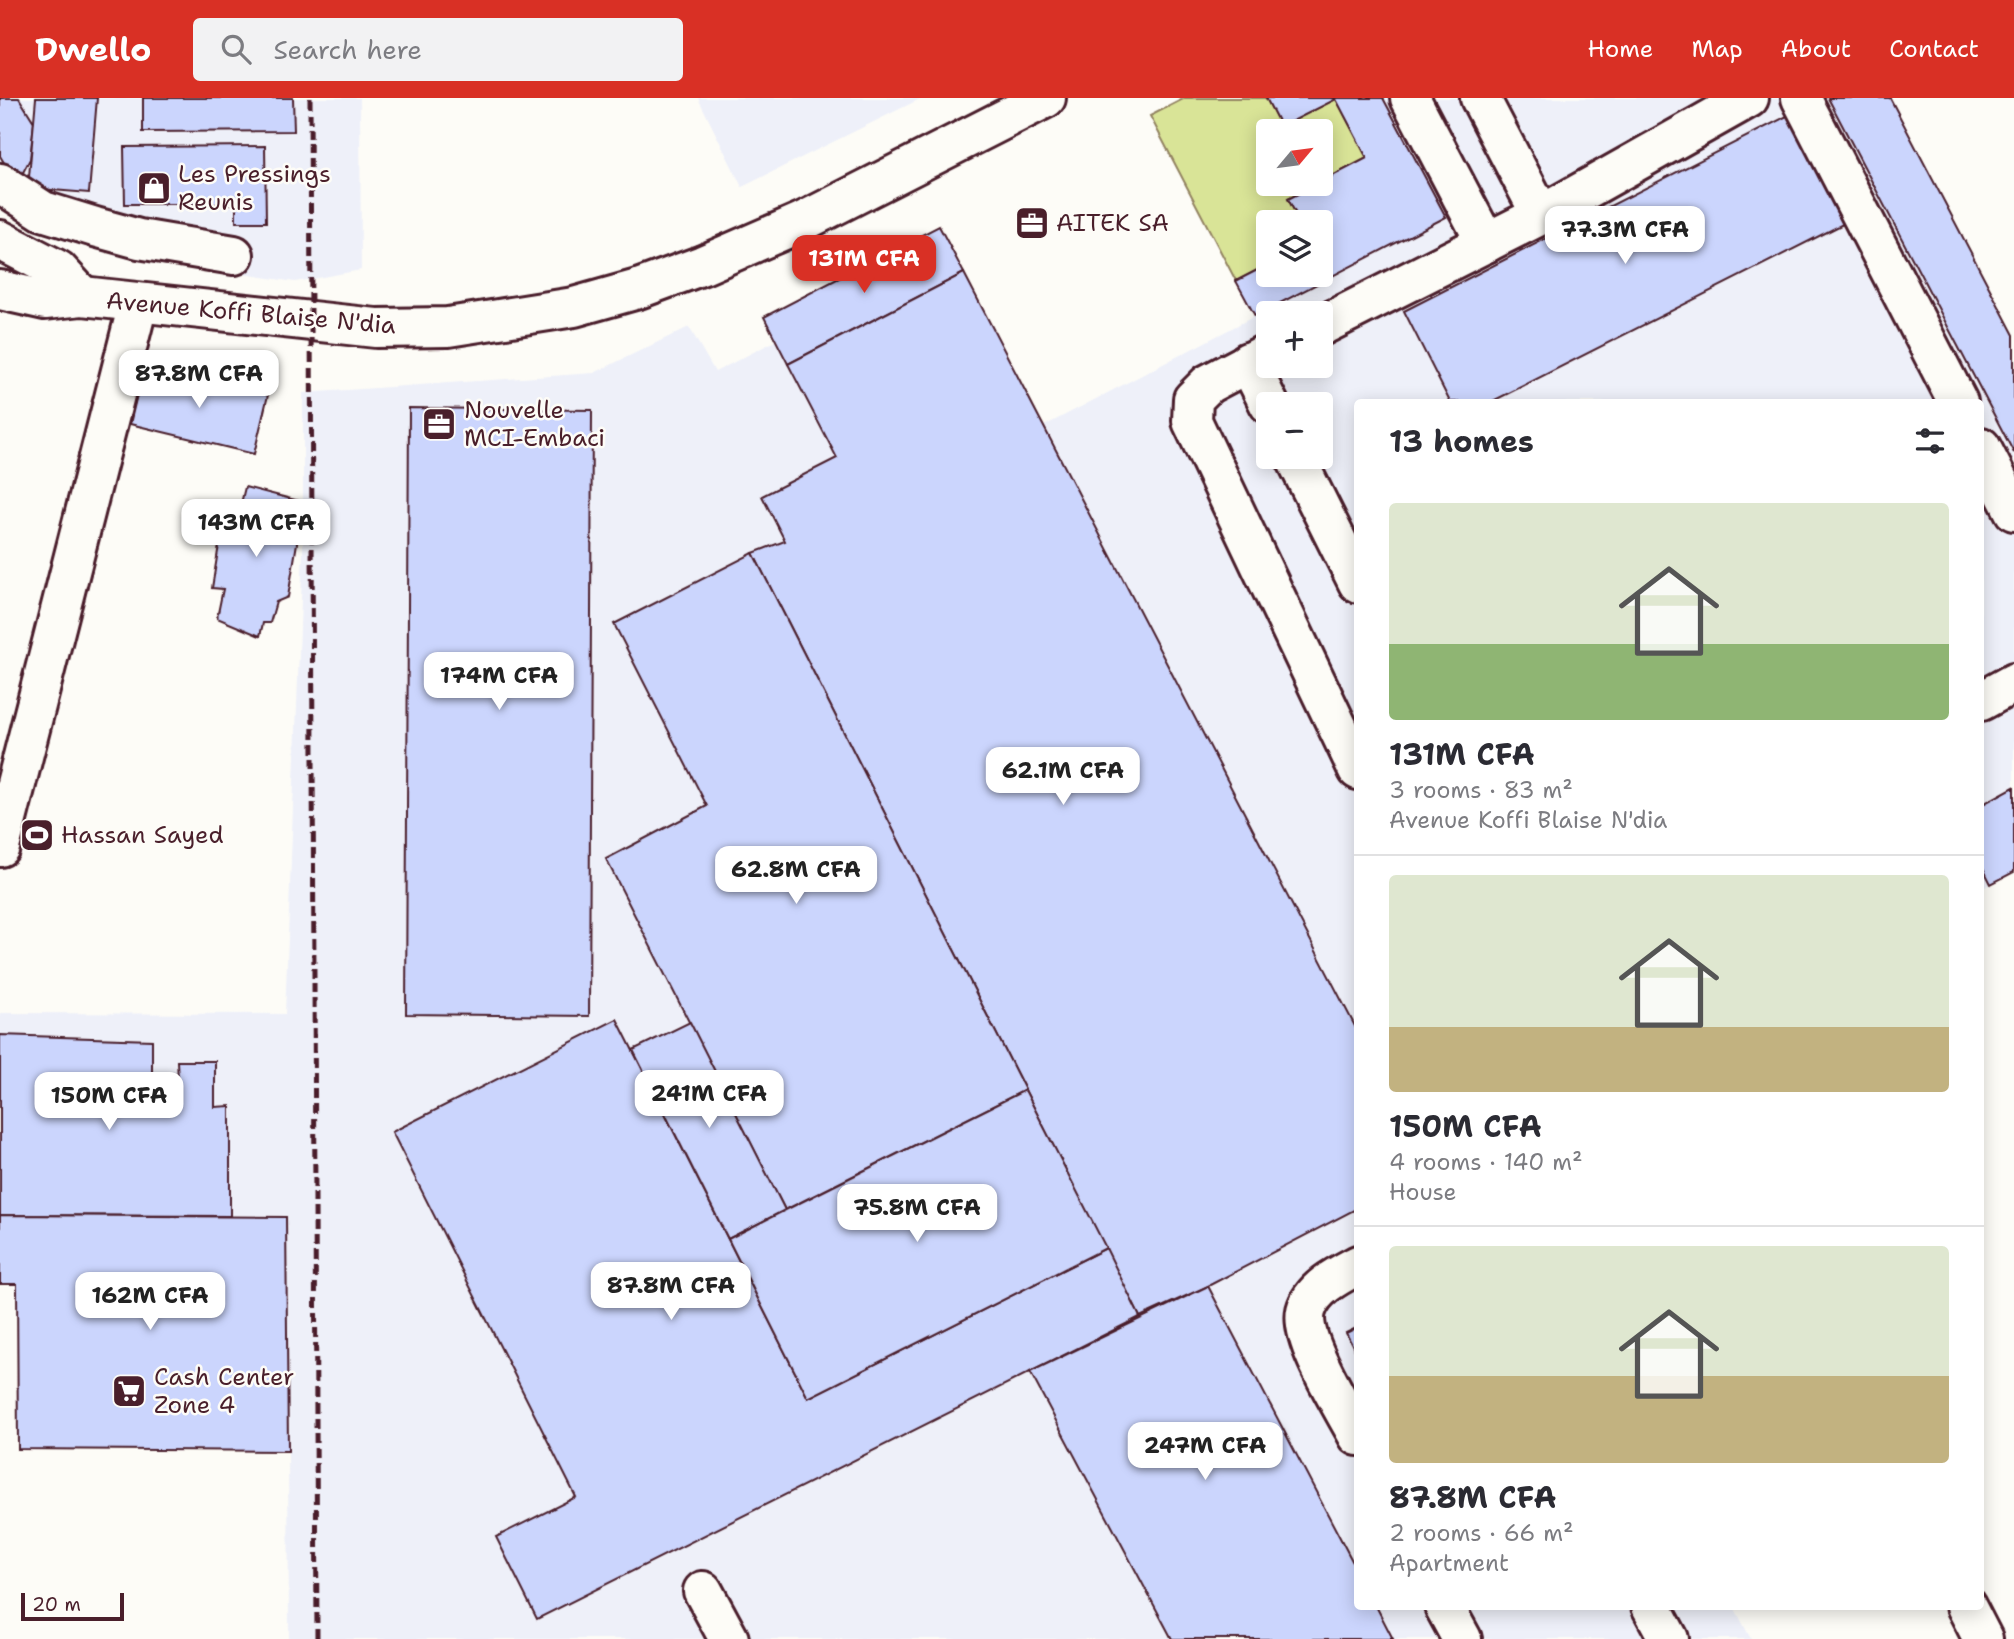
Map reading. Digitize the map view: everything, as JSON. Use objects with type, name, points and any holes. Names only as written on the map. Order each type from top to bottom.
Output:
[{"type":"street","name":"Avenue Koffi Blaise N'dia","points":[[0,290],[45,300],[82,296],[376,328],[448,327],[574,307],[638,289],[703,265],[802,222],[1046,98]]},
{"type":"street","points":[[1410,98],[1486,243]]},
{"type":"street","points":[[1480,98],[1541,215]]},
{"type":"street","points":[[1333,320],[1541,215],[1749,98]]},
{"type":"street","points":[[1801,98],[1956,399]]},
{"type":"street","points":[[0,183],[43,211],[139,239],[234,255]]},
{"type":"street","name":"Avenue Koffi Blaise N'dia","points":[[0,240],[58,270],[82,296]]},
{"type":"street","points":[[0,847],[138,304]]},
{"type":"street","points":[[1256,359],[1208,384],[1193,399],[1192,421],[1354,762]]},
{"type":"street","points":[[1984,453],[2014,511]]},
{"type":"street","points":[[1302,469],[1354,575]]},
{"type":"street","points":[[1984,699],[2014,682]]},
{"type":"street","points":[[1354,1267],[1333,1278],[1317,1294],[1306,1312],[1309,1339],[1354,1428]]},
{"type":"street","points":[[703,1591],[729,1639]]},
{"type":"street","points":[[1446,1610],[1462,1639]]},
{"type":"street","points":[[1653,1610],[1669,1639]]},
{"type":"street","points":[[1968,1610],[1983,1639]]},
{"type":"shaded area","points":[[0,98],[360,98],[361,270],[295,282],[150,260],[0,198]]},
{"type":"shaded area","points":[[698,98],[922,98],[742,187]]},
{"type":"shaded area","points":[[1383,98],[1890,98],[2014,335],[2014,872],[1984,887],[1984,399],[1354,399],[1354,1610],[1736,1610],[1751,1639],[289,1639],[288,1451],[18,1449],[17,1284],[0,1284],[0,1013],[285,1014],[303,549],[303,393],[594,373],[689,327],[715,372],[775,341],[764,317],[939,226],[1044,426],[1256,316],[1256,378],[1333,378],[1333,301],[1284,301],[1311,287],[1333,287],[1333,275],[1445,217]]},
{"type":"green space","points":[[1185,98],[1266,98],[1277,119],[1256,119],[1256,196],[1294,196],[1288,199],[1294,210],[1256,210],[1256,271],[1236,281],[1150,116]]},
{"type":"green space","points":[[1336,99],[1367,158],[1334,175],[1334,119],[1297,119]]},
{"type":"building","points":[[0,98],[19,98],[34,122],[30,159],[17,184],[0,156]]},
{"type":"building","points":[[36,98],[97,98],[89,193],[28,188]]},
{"type":"building","points":[[143,98],[293,98],[294,131],[143,132]]},
{"type":"building","points":[[1266,98],[1383,98],[1446,217],[1333,276],[1333,210],[1294,210],[1288,199],[1294,196],[1334,196],[1334,175],[1367,158],[1336,99],[1297,119],[1277,119]]},
{"type":"building","points":[[1828,98],[1890,98],[2014,335],[2014,453]]},
{"type":"building","points":[[1789,115],[1845,223],[1497,399],[1448,399],[1404,311]]},
{"type":"building","points":[[265,146],[266,222],[236,222],[236,204],[125,204],[124,147]]},
{"type":"building","points":[[939,226],[964,273],[788,364],[764,317]]},
{"type":"building","points":[[1256,271],[1256,287],[1311,287],[1284,301],[1256,301],[1255,316],[1236,281]]},
{"type":"building","points":[[964,273],[1354,1024],[1354,1210],[1208,1286],[1140,1317],[753,553],[785,541],[762,496],[837,458],[788,364]]},
{"type":"building","points":[[144,365],[268,395],[254,454],[130,424]]},
{"type":"building","points":[[409,408],[592,410],[589,1016],[406,1014]]},
{"type":"building","points":[[245,487],[299,501],[290,527],[299,531],[288,597],[276,602],[270,623],[263,623],[260,636],[217,618],[223,589],[212,588],[224,514],[239,512]]},
{"type":"building","points":[[753,553],[1025,1090],[785,1210],[606,859],[707,806],[614,624]]},
{"type":"building","points":[[2014,787],[2014,872],[1991,884],[1984,870],[1984,803]]},
{"type":"building","points":[[617,1019],[808,1398],[1106,1248],[1140,1317],[537,1619],[496,1537],[576,1497],[392,1132]]},
{"type":"building","points":[[690,1022],[785,1210],[728,1239],[633,1050]]},
{"type":"building","points":[[0,1035],[152,1040],[152,1079],[178,1079],[177,1061],[215,1061],[215,1107],[230,1106],[230,1216],[0,1215]]},
{"type":"building","points":[[1025,1090],[1106,1248],[808,1398],[728,1239]]},
{"type":"building","points":[[0,1215],[286,1217],[288,1451],[18,1449],[17,1284],[0,1284]]},
{"type":"building","points":[[1208,1286],[1354,1564],[1354,1610],[1378,1610],[1393,1639],[1172,1639],[1030,1372]]},
{"type":"building","points":[[1354,1329],[1354,1348],[1346,1333]]},
{"type":"railway","points":[[310,98],[317,1639]]},
{"type":"place","name":"Les Pressings Reunis","points":[[154,188]]},
{"type":"place","name":"AITEK SA","points":[[1032,223]]},
{"type":"place","name":"Nouvelle MCI-Embaci","points":[[439,424]]},
{"type":"place","name":"Hassan Sayed","points":[[37,835]]},
{"type":"place","name":"Cash Center Zone 4","points":[[129,1391]]}]
